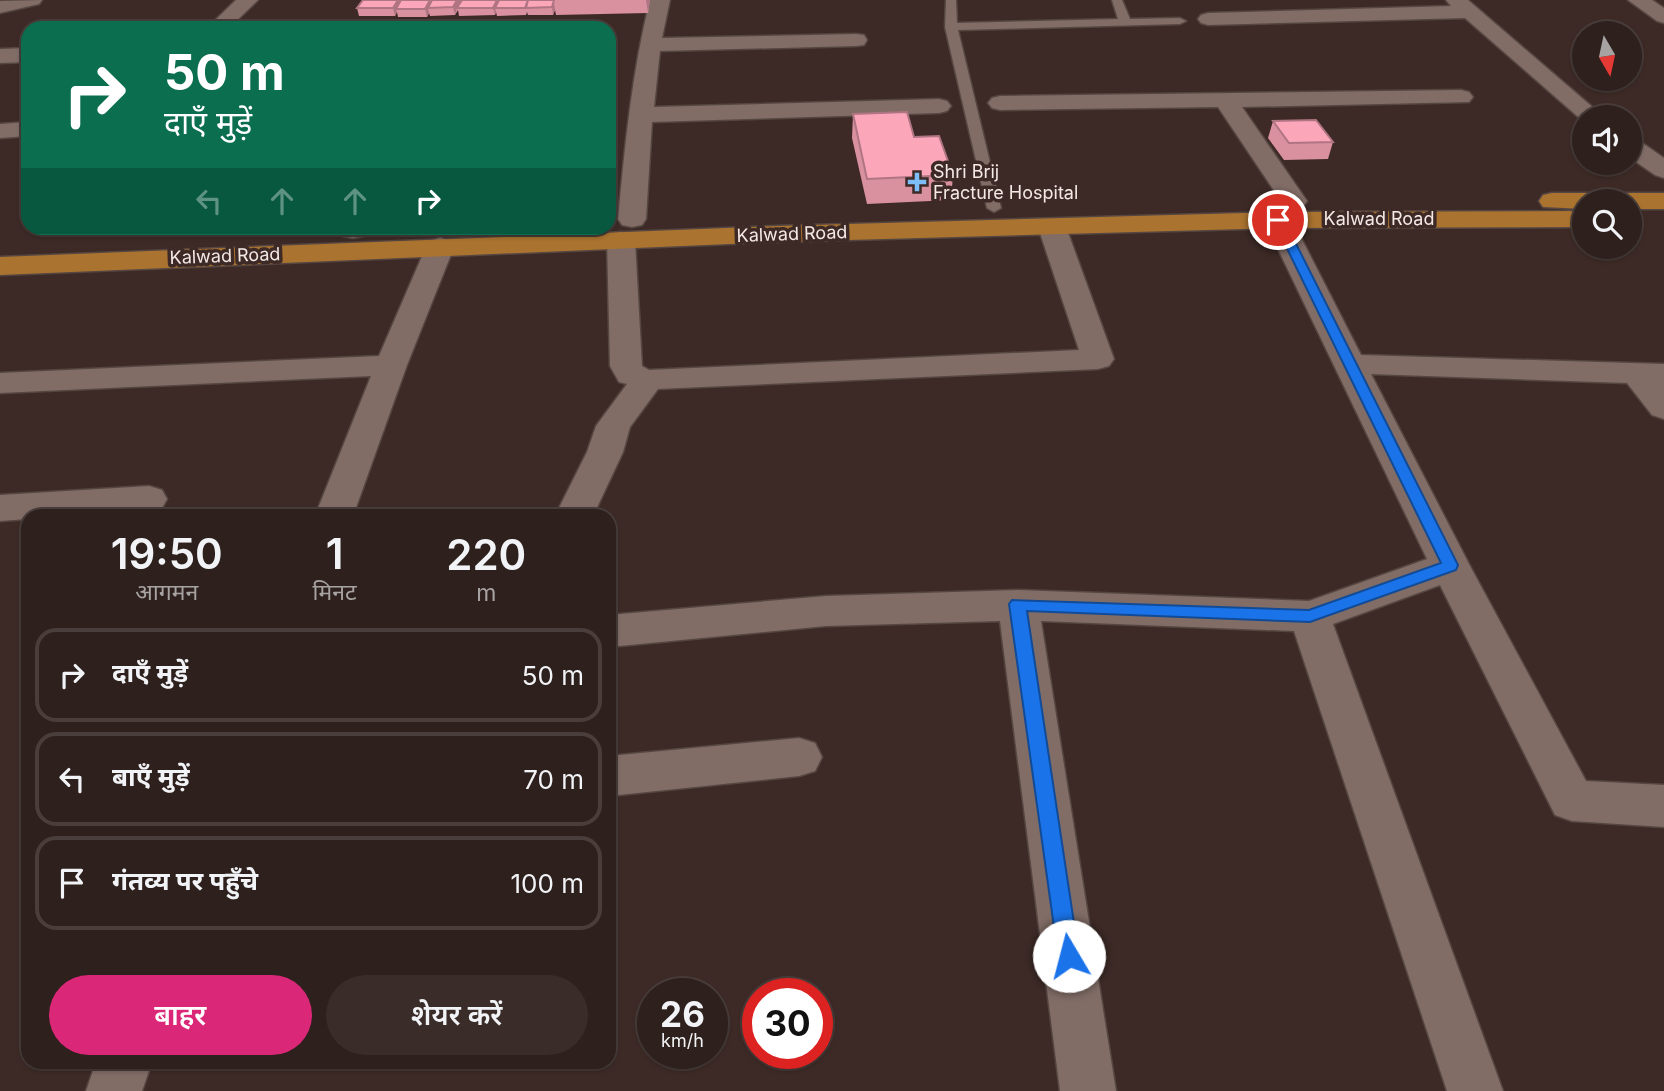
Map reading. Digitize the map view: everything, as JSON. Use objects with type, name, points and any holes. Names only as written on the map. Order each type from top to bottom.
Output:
[{"type":"main road","name":"Kalwad Road","points":[[621,226],[1052,226],[1286,211],[1664,201]]},
{"type":"main road","name":"Kalwad Road","points":[[621,226],[994,208],[1286,211],[1572,219]]},
{"type":"main road","points":[[1642,219],[1664,220]]},
{"type":"main road","name":"Kalwad Road","points":[[0,245],[221,235]]},
{"type":"main road","name":"Kalwad Road","points":[[0,266],[440,247],[543,235]]},
{"type":"street","points":[[0,7],[32,0]]},
{"type":"street","points":[[226,21],[248,0]]},
{"type":"street","points":[[660,0],[649,45],[639,115],[628,146],[621,226],[625,366],[631,375],[648,380],[1098,359],[1052,226]]},
{"type":"street","points":[[1637,0],[1664,17]]},
{"type":"street","points":[[1208,19],[1284,8],[1462,6],[1578,105]]},
{"type":"street","points":[[649,45],[856,40]]},
{"type":"street","points":[[0,56],[21,55]]},
{"type":"street","points":[[1000,103],[1461,97]]},
{"type":"street","points":[[1226,101],[1286,211],[1350,364],[1572,801],[1664,806]]},
{"type":"street","points":[[639,115],[939,106]]},
{"type":"street","points":[[0,131],[21,130]]},
{"type":"street","points":[[1642,154],[1664,170]]},
{"type":"street","points":[[337,509],[391,365],[440,247]]},
{"type":"street","points":[[1350,364],[1650,373],[1664,408]]},
{"type":"street","points":[[0,383],[391,365]]},
{"type":"street","points":[[578,509],[606,452],[613,426],[648,380]]},
{"type":"street","points":[[0,508],[149,499]]},
{"type":"street","points":[[616,630],[792,613],[1018,604],[1310,616],[1450,565]]},
{"type":"street","points":[[1018,604],[1088,1091]]},
{"type":"street","points":[[1310,616],[1475,1091]]},
{"type":"street","points":[[616,775],[799,757]]},
{"type":"lane","points":[[951,0],[951,27],[994,208]]},
{"type":"lane","points":[[1117,0],[1125,22]]},
{"type":"lane","points":[[951,27],[1180,21]]},
{"type":"building","points":[[363,0],[398,0],[393,8],[357,8]]},
{"type":"building","points":[[401,0],[430,0],[425,9],[396,9]]},
{"type":"building","points":[[432,0],[457,0],[453,7],[428,8]]},
{"type":"building","points":[[462,0],[497,0],[493,8],[457,8]]},
{"type":"building","points":[[499,0],[528,0],[525,8],[495,8]]},
{"type":"building","points":[[528,0],[554,0],[552,7],[526,8]]},
{"type":"building","points":[[907,112],[914,137],[939,136],[953,175],[867,179],[853,114]]},
{"type":"building","points":[[1316,120],[1333,142],[1289,143],[1273,121]]},
{"type":"place","name":"Shri Brij Fracture Hospital","points":[[917,182]]},
{"type":"route","points":[[1069,956],[1018,604],[1310,616],[1450,565],[1278,220]]}]
